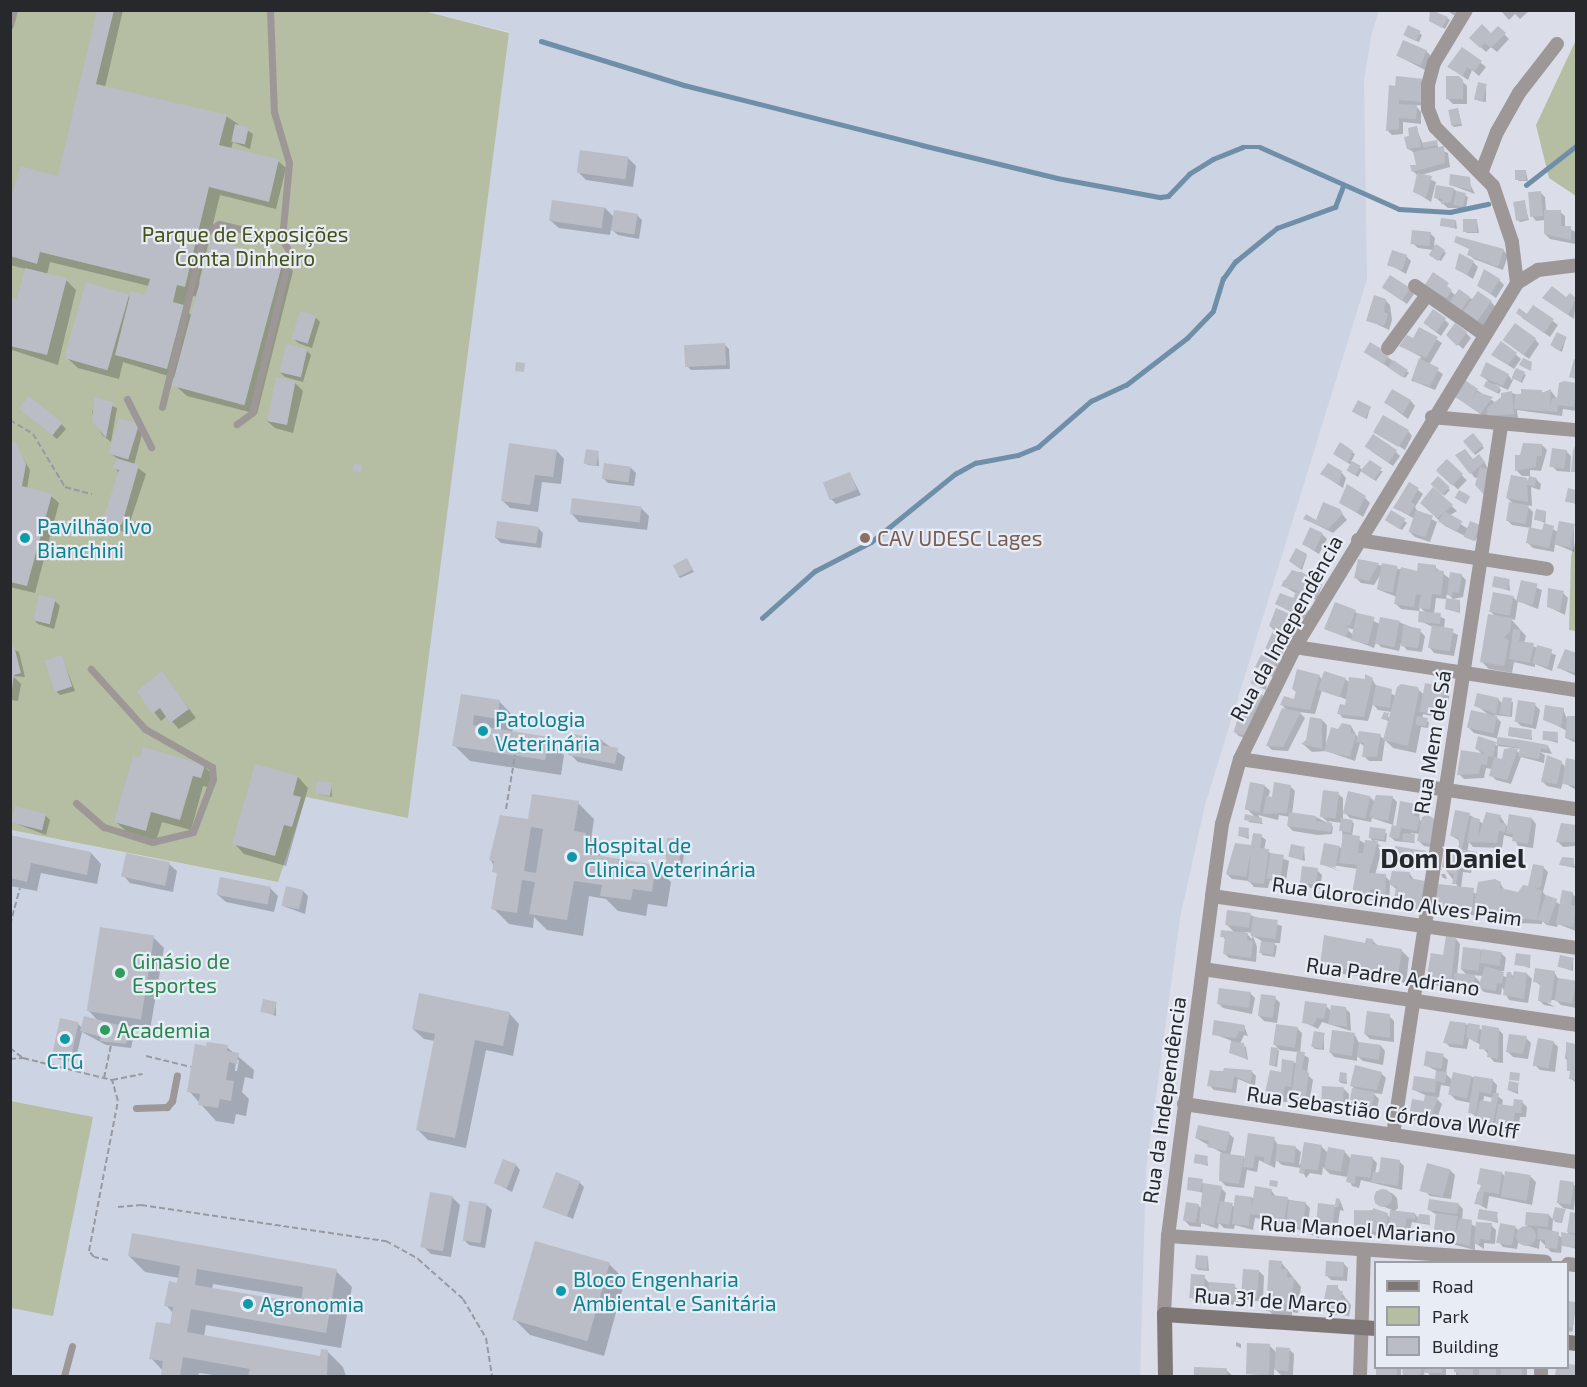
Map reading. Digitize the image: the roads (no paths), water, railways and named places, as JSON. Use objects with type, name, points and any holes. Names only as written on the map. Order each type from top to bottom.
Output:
[{"type":"main road","name":"Rua 31 de Março","points":[[1164,1314],[1368,1327]]},
{"type":"main road","name":"Rua da Independência","points":[[1164,1314],[1165,1377]]},
{"type":"street","points":[[1466,10],[1434,63],[1428,85],[1428,109],[1441,134],[1482,171],[1503,208],[1517,283],[1547,268],[1576,265]]},
{"type":"street","points":[[1482,171],[1497,132],[1519,93],[1557,44]]},
{"type":"street","name":"Rua da Independência","points":[[1164,1314],[1168,1236],[1212,896],[1222,824],[1240,759],[1295,647],[1432,417],[1517,283]]},
{"type":"street","points":[[1415,286],[1485,335]]},
{"type":"street","points":[[1388,348],[1427,295]]},
{"type":"street","points":[[1432,417],[1501,426],[1576,430]]},
{"type":"street","name":"Rua Mem de Sá","points":[[1393,1135],[1501,426]]},
{"type":"street","points":[[1358,540],[1547,569]]},
{"type":"street","points":[[1295,647],[1576,690]]},
{"type":"street","points":[[1240,759],[1576,809]]},
{"type":"street","name":"Rua Glorocindo Alves Paim","points":[[1212,896],[1576,948]]},
{"type":"street","name":"Rua Padre Adriano","points":[[1203,969],[1576,1025]]},
{"type":"street","name":"Rua Sebastião Córdova Wolff","points":[[1184,1104],[1576,1162]]},
{"type":"street","name":"Rua Manoel Mariano","points":[[1168,1236],[1517,1261]]},
{"type":"street","points":[[1360,1377],[1368,1327],[1364,1250]]},
{"type":"lane","points":[[10,25],[14,10]]},
{"type":"lane","points":[[237,424],[252,413],[290,253],[282,238],[289,163],[274,112],[270,10]]},
{"type":"lane","points":[[162,407],[204,233],[219,224],[282,238]]},
{"type":"lane","points":[[127,399],[151,447]]},
{"type":"lane","points":[[76,803],[104,827],[152,842],[194,832],[213,779],[212,766],[145,729],[90,669]]},
{"type":"lane","points":[[136,1108],[166,1107],[172,1101],[177,1076]]},
{"type":"lane","points":[[64,1377],[72,1346]]},
{"type":"waterway","points":[[541,41],[684,85],[922,145],[1057,178],[1160,197],[1168,196],[1189,174],[1213,159],[1243,147],[1260,147],[1399,209],[1450,212],[1488,204]]},
{"type":"waterway","points":[[1526,185],[1576,146]]},
{"type":"waterway","points":[[762,618],[815,571],[871,542],[955,474],[975,463],[1018,455],[1038,447],[1091,401],[1126,385],[1187,338],[1213,311],[1223,279],[1235,262],[1277,228],[1335,207],[1343,186]]},
{"type":"place","name":"Pavilhão Ivo Bianchini","points":[[25,538]]},
{"type":"place","name":"CAV UDESC Lages","points":[[865,538]]},
{"type":"place","name":"Patologia Veterinária","points":[[483,731]]},
{"type":"place","name":"Hospital de Clinica Veterinária","points":[[572,857]]},
{"type":"place","name":"Ginásio de Esportes","points":[[120,973]]},
{"type":"place","name":"Academia","points":[[105,1030]]},
{"type":"place","name":"CTG","points":[[65,1039]]},
{"type":"place","name":"Bloco Engenharia Ambiental e Sanitária","points":[[561,1291]]},
{"type":"place","name":"Agronomia","points":[[248,1304]]},
{"type":"district","name":"Dom Daniel","points":[[1453,858]]},
{"type":"park label","name":"Parque de Exposições Conta Dinheiro","points":[[245,246]]}]
